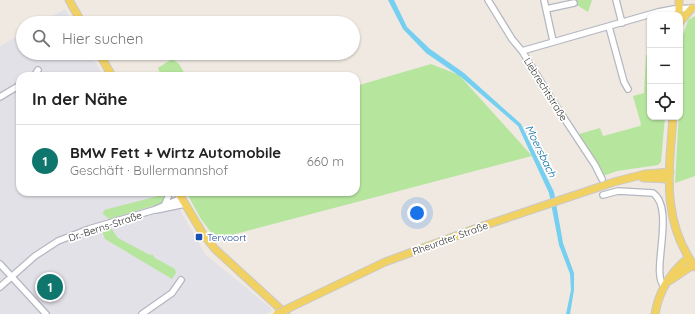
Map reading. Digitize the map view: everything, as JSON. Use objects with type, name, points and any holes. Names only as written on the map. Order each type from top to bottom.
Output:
[{"type":"main road","points":[[69,0],[78,16]]},
{"type":"main road","points":[[679,0],[679,12]]},
{"type":"main road","points":[[683,19],[694,8]]},
{"type":"main road","points":[[103,60],[110,72]]},
{"type":"main road","points":[[665,285],[694,266],[688,258],[675,231],[669,198],[673,120]]},
{"type":"main road","name":"Rheurdter Straße","points":[[277,314],[385,262],[565,198],[645,174],[670,172]]},
{"type":"main road","name":"Rheurdter Straße","points":[[628,179],[669,179]]},
{"type":"main road","points":[[182,198],[203,234],[215,249],[286,314]]},
{"type":"main road","points":[[655,314],[658,297],[671,274],[688,258]]},
{"type":"street","name":"Liebrechtstraße","points":[[488,0],[595,165],[602,179]]},
{"type":"street","points":[[544,0],[553,42]]},
{"type":"street","points":[[616,0],[622,23]]},
{"type":"street","points":[[546,9],[574,3]]},
{"type":"street","points":[[679,12],[694,8]]},
{"type":"street","points":[[522,51],[647,15]]},
{"type":"street","points":[[609,26],[624,82],[628,89]]},
{"type":"street","points":[[0,97],[16,87]]},
{"type":"street","points":[[603,195],[618,191],[648,192],[656,195],[662,215],[663,244],[659,272],[660,282],[665,285]]},
{"type":"street","points":[[166,204],[169,196]]},
{"type":"street","name":"Dr.-Berns-Straße","points":[[0,287],[35,256],[58,241],[90,229],[154,210],[182,198]]},
{"type":"street","name":"Dr.-Berns-Straße","points":[[154,210],[162,210],[182,198]]},
{"type":"street","points":[[0,264],[46,314]]},
{"type":"street","points":[[142,314],[172,293],[181,280]]},
{"type":"shaded area","points":[[65,9],[69,16],[52,16]]},
{"type":"shaded area","points":[[16,37],[16,60],[94,60],[101,72],[16,72],[16,196],[172,196],[205,254],[273,310],[267,314],[0,314],[0,46]]},
{"type":"green space","points":[[574,0],[592,0],[588,12],[577,5]]},
{"type":"green space","points":[[695,16],[695,176],[675,183],[678,120],[683,120],[683,35],[688,20]]},
{"type":"green space","points":[[646,55],[647,120],[665,120],[661,162],[658,165],[617,171],[603,176],[579,134],[600,128],[603,136],[640,126],[641,124],[633,96],[644,93]]},
{"type":"green space","points":[[170,60],[173,60],[179,64],[184,72],[160,72],[158,68]]},
{"type":"green space","points":[[431,64],[459,75],[532,156],[216,239],[201,219],[188,196],[360,196],[360,85]]},
{"type":"green space","points":[[158,196],[167,196],[166,199],[159,204],[109,219],[103,214],[104,210]]},
{"type":"green space","points":[[111,228],[118,238],[150,255],[152,254],[155,258],[175,269],[176,273],[172,279],[105,239],[102,231]]},
{"type":"water","name":"Moersbach","points":[[388,0],[394,0],[407,27],[430,49],[464,73],[521,124],[554,192],[563,243],[574,273],[574,290],[570,314],[566,314],[571,290],[570,274],[559,245],[549,193],[518,126],[461,77],[426,53],[403,29]]},
{"type":"place","name":"Tervoort","points":[[199,237]]},
{"type":"place","name":"BMW Fett + Wirtz Automobile","points":[[50,287]]}]
